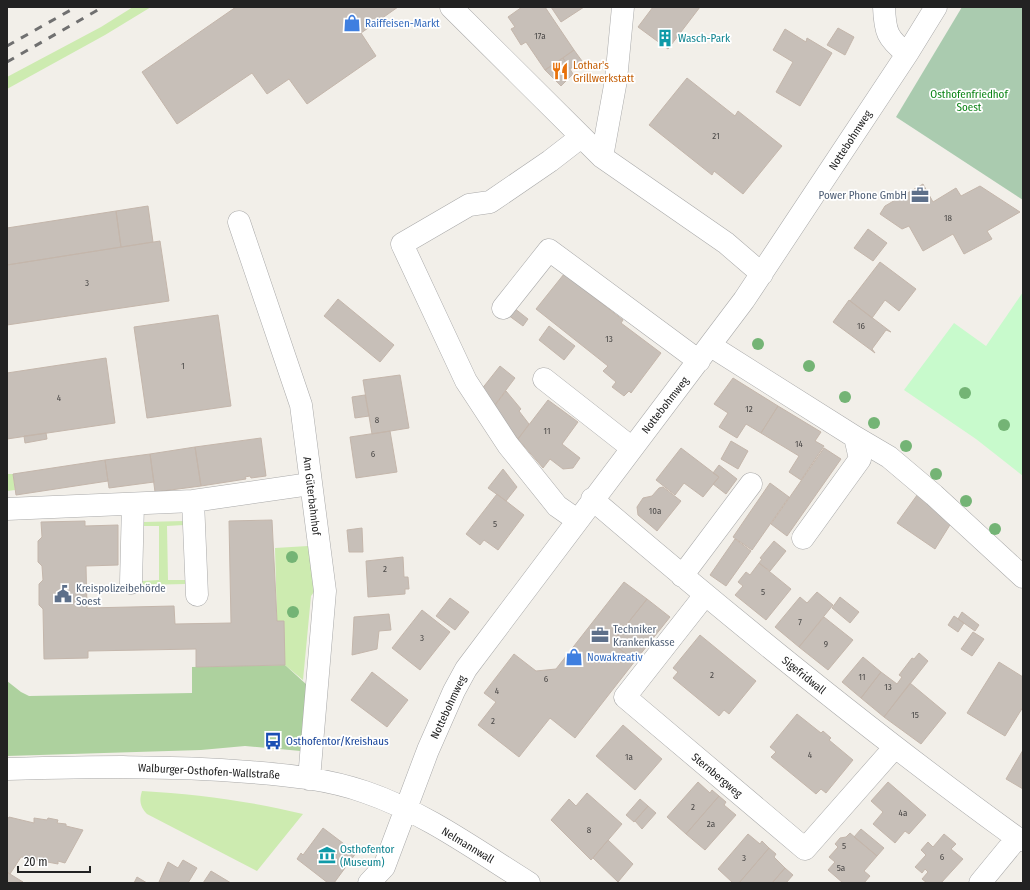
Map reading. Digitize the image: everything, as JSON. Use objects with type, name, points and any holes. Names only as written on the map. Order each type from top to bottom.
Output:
[{"type":"street","points":[[452,7],[602,157],[726,243],[762,274]]},
{"type":"street","points":[[602,157],[616,80],[623,7]]},
{"type":"street","points":[[884,7],[885,28],[893,42],[907,54]]},
{"type":"street","name":"Nottebohmweg","points":[[369,883],[384,867],[428,750],[454,691],[466,669],[592,499],[705,353],[762,274],[907,54],[936,7]]},
{"type":"street","points":[[577,520],[557,506],[508,445],[466,381],[402,244],[469,205],[490,202],[550,162],[581,137]]},
{"type":"street","name":"Am Güterbahnhof","points":[[239,222],[301,405],[310,484],[325,590],[308,779]]},
{"type":"street","points":[[503,308],[549,250],[705,353],[855,436],[889,458],[934,495],[1023,577]]},
{"type":"street","points":[[544,379],[632,448]]},
{"type":"street","points":[[803,538],[860,459],[855,436]]},
{"type":"street","points":[[7,509],[193,501],[310,484]]},
{"type":"street","points":[[682,576],[751,484]]},
{"type":"street","name":"Sigefridwall","points":[[592,499],[705,595],[894,748],[1020,839]]},
{"type":"street","points":[[193,501],[197,595]]},
{"type":"street","points":[[130,583],[133,504]]},
{"type":"street","name":"Sternbergweg","points":[[705,595],[625,697],[805,849],[894,748]]},
{"type":"street","name":"Walburger-Osthofen-Wallstraße","points":[[7,769],[105,766],[230,770],[308,779],[364,791],[407,809]]},
{"type":"street","name":"Nelmannwall","points":[[407,809],[529,883]]},
{"type":"street","points":[[980,883],[1020,839]]},
{"type":"green space","points":[[133,7],[151,7],[105,35],[7,89],[7,77],[101,27]]},
{"type":"green space","name":"Osthofenfriedhof Soest","points":[[962,7],[1023,7],[1023,200],[896,117]]},
{"type":"green space","points":[[1023,292],[1023,476],[976,439],[904,390],[954,323],[986,346]]},
{"type":"green space","points":[[7,474],[13,474],[15,490],[7,491]]},
{"type":"green space","points":[[184,521],[184,525],[167,526],[168,580],[185,580],[186,584],[141,585],[142,581],[159,580],[159,526],[142,526],[143,522]]},
{"type":"green space","points":[[308,546],[317,588],[311,596],[303,680],[285,665],[277,621],[275,548]]},
{"type":"green space","points":[[285,665],[307,685],[301,751],[245,746],[201,750],[7,756],[7,681],[21,692],[29,696],[192,693],[192,667]]},
{"type":"green space","points":[[142,791],[222,799],[263,805],[303,814],[257,871],[147,814],[141,803]]},
{"type":"building","points":[[236,7],[398,7],[361,33],[376,56],[307,104],[289,79],[267,94],[252,73],[177,124],[142,72]]},
{"type":"building","points":[[522,7],[545,7],[574,50],[545,70],[526,42],[521,45],[511,29],[515,27],[508,17]]},
{"type":"building","points":[[551,7],[584,7],[561,22]]},
{"type":"building","name":"Wasch-Park","points":[[653,7],[700,7],[668,49],[638,27]]},
{"type":"building","points":[[838,28],[854,37],[845,55],[827,45]]},
{"type":"building","points":[[785,29],[806,42],[807,38],[832,53],[800,106],[776,92],[793,62],[773,50]]},
{"type":"building","points":[[574,50],[582,61],[570,69],[563,58]]},
{"type":"building","points":[[563,58],[573,74],[561,86],[545,70]]},
{"type":"building","points":[[687,78],[735,116],[738,111],[782,146],[743,194],[714,171],[712,175],[649,125]]},
{"type":"building","points":[[923,184],[933,202],[956,188],[961,196],[980,186],[1020,212],[987,231],[992,239],[964,254],[953,234],[923,251],[909,226],[902,229],[880,214],[885,206]]},
{"type":"building","points":[[148,206],[153,242],[121,247],[116,211]]},
{"type":"building","points":[[116,211],[121,247],[7,265],[7,228]]},
{"type":"building","points":[[868,229],[887,243],[873,261],[854,248]]},
{"type":"building","points":[[160,241],[169,301],[7,325],[7,265]]},
{"type":"building","points":[[880,262],[916,289],[899,311],[885,300],[872,318],[850,301]]},
{"type":"building","points":[[564,274],[623,320],[621,323],[661,353],[631,393],[629,391],[624,396],[612,387],[616,382],[603,371],[608,366],[536,309]]},
{"type":"building","points":[[338,299],[394,345],[380,362],[324,316]]},
{"type":"building","points":[[849,300],[891,332],[886,330],[872,349],[875,353],[833,322]]},
{"type":"building","points":[[514,308],[528,319],[523,326],[508,315]]},
{"type":"building","points":[[218,315],[231,406],[147,418],[134,327]]},
{"type":"building","points":[[549,326],[575,346],[564,360],[539,340]]},
{"type":"building","points":[[106,358],[115,423],[7,439],[7,373]]},
{"type":"building","points":[[500,366],[515,378],[494,406],[481,390]]},
{"type":"building","points":[[400,375],[409,428],[372,434],[363,380]]},
{"type":"building","points":[[733,378],[778,406],[761,433],[746,424],[737,438],[719,427],[728,413],[714,404]]},
{"type":"building","points":[[506,391],[521,409],[519,411],[529,424],[518,439],[493,408]]},
{"type":"building","points":[[365,395],[369,416],[355,418],[352,397]]},
{"type":"building","points":[[548,400],[578,422],[562,444],[580,458],[573,468],[563,469],[550,459],[543,468],[518,439]]},
{"type":"building","points":[[778,406],[821,432],[815,441],[824,446],[801,480],[789,472],[799,456],[761,433]]},
{"type":"building","points":[[390,431],[397,472],[356,478],[350,437]]},
{"type":"building","points":[[46,433],[47,439],[25,443],[24,436]]},
{"type":"building","points":[[261,438],[266,476],[251,478],[250,476],[245,477],[246,479],[201,486],[195,447]]},
{"type":"building","points":[[731,441],[748,451],[738,469],[721,459]]},
{"type":"building","points":[[195,447],[201,486],[155,492],[150,454]]},
{"type":"building","points":[[681,448],[719,477],[703,497],[684,483],[675,495],[656,480]]},
{"type":"building","points":[[824,448],[841,459],[787,536],[771,524]]},
{"type":"building","points":[[150,454],[154,482],[109,488],[105,460]]},
{"type":"building","points":[[105,460],[108,481],[16,495],[13,474]]},
{"type":"building","points":[[719,465],[737,479],[726,494],[713,484],[719,477],[713,473]]},
{"type":"building","points":[[503,469],[517,487],[506,501],[488,488]]},
{"type":"building","points":[[770,483],[789,497],[752,550],[733,537]]},
{"type":"building","points":[[663,487],[681,501],[657,531],[638,515],[637,507],[643,498],[652,496],[659,488]]},
{"type":"building","points":[[920,491],[953,520],[935,549],[897,523]]},
{"type":"building","points":[[497,494],[524,515],[498,550],[484,540],[480,545],[466,534]]},
{"type":"building","name":"Kreispolizeibehörde Soest","points":[[272,520],[277,621],[284,621],[285,665],[196,667],[196,649],[88,651],[88,658],[44,659],[43,609],[39,605],[39,584],[43,580],[42,566],[38,562],[38,541],[42,537],[41,522],[85,521],[85,526],[118,525],[118,565],[86,566],[87,608],[174,606],[175,624],[231,623],[229,521]]},
{"type":"building","points":[[362,528],[363,552],[349,552],[347,530]]},
{"type":"building","points":[[735,539],[751,551],[726,586],[710,575]]},
{"type":"building","points":[[774,541],[786,551],[770,571],[759,563],[762,559],[760,558]]},
{"type":"building","points":[[403,557],[404,577],[408,577],[409,589],[405,589],[405,594],[368,597],[366,561]]},
{"type":"building","points":[[759,563],[791,589],[766,620],[735,595],[743,586],[738,582],[746,572],[750,575]]},
{"type":"building","points":[[624,582],[647,599],[612,643],[635,661],[575,738],[550,718],[519,757],[478,725],[496,702],[484,693],[514,654],[536,671],[556,669]]},
{"type":"building","points":[[817,592],[833,605],[799,647],[775,627],[800,597],[807,603]]},
{"type":"building","points":[[840,597],[859,612],[850,623],[832,608]]},
{"type":"building","points":[[450,598],[469,612],[455,630],[436,616]]},
{"type":"building","points":[[647,599],[670,617],[635,661],[612,643]]},
{"type":"building","points":[[422,610],[450,632],[420,670],[392,648]]},
{"type":"building","points":[[962,612],[979,625],[975,631],[958,619]]},
{"type":"building","points":[[389,614],[391,630],[379,631],[377,649],[352,655],[354,617]]},
{"type":"building","points":[[954,616],[964,623],[958,632],[948,625]]},
{"type":"building","points":[[824,617],[853,640],[828,670],[799,647]]},
{"type":"building","points":[[973,632],[984,639],[972,656],[961,649]]},
{"type":"building","points":[[700,635],[756,681],[729,714],[724,710],[719,716],[673,678],[678,672],[673,668]]},
{"type":"building","points":[[919,653],[928,661],[884,717],[861,698],[881,672],[897,684],[902,677],[899,675],[912,658],[914,659]]},
{"type":"building","points":[[863,657],[881,672],[861,698],[842,682]]},
{"type":"building","points":[[999,662],[1023,677],[1023,707],[1005,736],[967,713]]},
{"type":"building","points":[[372,672],[408,700],[387,727],[351,700]]},
{"type":"building","points":[[910,683],[946,713],[921,744],[884,717]]},
{"type":"building","points":[[797,714],[821,733],[823,731],[831,738],[829,740],[853,760],[826,793],[821,789],[816,794],[771,757],[776,752],[770,747]]},
{"type":"building","points":[[623,725],[662,759],[635,790],[596,756]]},
{"type":"building","points":[[1023,750],[1023,789],[1006,779]]},
{"type":"building","points":[[698,782],[710,793],[712,790],[719,796],[686,834],[667,817]]},
{"type":"building","points":[[888,782],[926,815],[909,834],[905,831],[895,843],[873,824],[883,812],[871,801]]},
{"type":"building","points":[[587,793],[622,824],[591,860],[551,820],[569,799],[576,806]]},
{"type":"building","points":[[719,796],[726,802],[724,805],[736,815],[705,850],[686,834]]},
{"type":"building","points":[[640,799],[648,806],[634,822],[626,815]]},
{"type":"building","points":[[648,806],[656,813],[642,829],[635,821]]},
{"type":"building","points":[[9,817],[34,823],[34,818],[47,820],[48,818],[58,820],[57,823],[66,824],[66,826],[83,830],[65,863],[58,861],[58,864],[21,857],[10,874],[7,872],[7,820]]},
{"type":"building","points":[[323,828],[356,853],[334,883],[328,883],[297,859],[301,853],[303,855]]},
{"type":"building","points":[[861,829],[884,848],[877,856],[854,837]]},
{"type":"building","points":[[850,833],[877,856],[864,871],[870,876],[864,883],[843,883],[828,870],[835,862],[829,857],[838,847],[835,844],[840,838],[846,837]]},
{"type":"building","points":[[748,834],[760,844],[762,841],[769,848],[739,883],[733,883],[718,869]]},
{"type":"building","points":[[944,834],[956,844],[951,849],[963,859],[941,883],[927,883],[922,879],[928,872],[925,869],[922,873],[915,867],[926,855],[921,850],[928,842],[933,847]]},
{"type":"building","points":[[608,840],[633,864],[618,882],[593,858]]},
{"type":"building","points":[[769,848],[776,854],[774,857],[785,868],[772,883],[739,883]]},
{"type":"building","points":[[183,860],[197,868],[188,883],[159,882],[168,862],[178,868]]},
{"type":"building","points":[[785,868],[793,875],[786,883],[773,882]]},
{"type":"building","points":[[211,871],[231,883],[203,883]]},
{"type":"building","points":[[7,872],[10,874],[23,882],[7,883]]},
{"type":"building","points":[[137,877],[147,883],[134,883]]},
{"type":"railway","points":[[7,46],[76,7]]},
{"type":"railway","points":[[7,62],[103,7]]},
{"type":"place","name":"Raiffeisen-Markt","points":[[352,23]]},
{"type":"place","name":"Wasch-Park","points":[[665,38]]},
{"type":"place","name":"Lothar's Grillwerkstatt","points":[[560,71]]},
{"type":"place","name":"Power Phone GmbH","points":[[920,195]]},
{"type":"place","name":"Kreispolizeibehörde Soest","points":[[63,594]]},
{"type":"place","name":"Techniker Krankenkasse","points":[[600,635]]},
{"type":"place","name":"Nowakreativ","points":[[574,657]]},
{"type":"place","name":"Osthofentor/Kreishaus","points":[[273,741]]},
{"type":"place","name":"Osthofentor (Museum)","points":[[327,855]]}]
